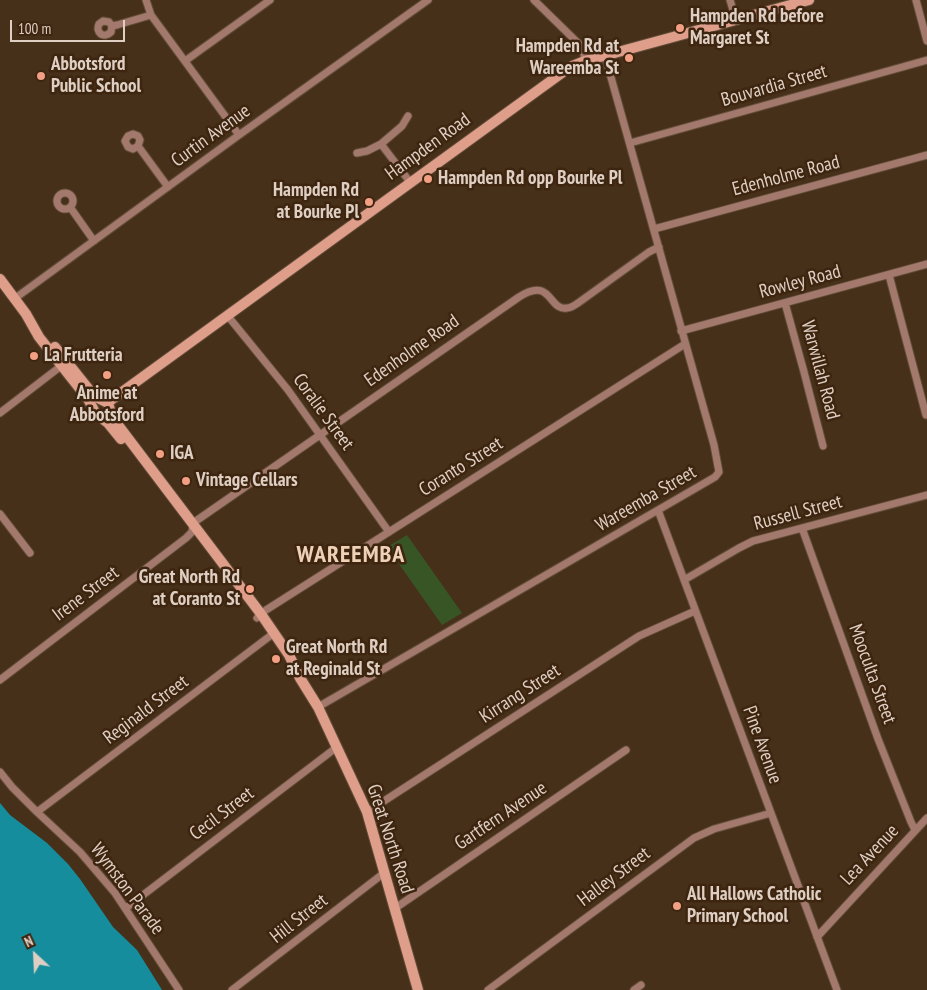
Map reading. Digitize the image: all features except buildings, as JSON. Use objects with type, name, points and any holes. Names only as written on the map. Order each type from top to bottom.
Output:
[{"type":"main road","name":"Hampden Road","points":[[107,405],[111,400],[227,315],[570,67],[585,61],[809,0]]},
{"type":"main road","name":"Great North Road","points":[[0,279],[26,314],[38,337],[91,392],[107,405],[118,425],[192,528],[259,616],[284,660],[300,678],[318,707],[367,812],[418,990]]},
{"type":"main road","name":"Great North Road","points":[[64,364],[97,412],[192,528]]},
{"type":"main road","points":[[97,403],[107,405],[106,416],[97,412],[97,403]]},
{"type":"street","points":[[146,0],[151,14],[239,135]]},
{"type":"street","points":[[185,61],[270,0]]},
{"type":"street","name":"Curtin Avenue","points":[[14,299],[428,0]]},
{"type":"street","points":[[534,0],[579,44],[583,49],[585,61]]},
{"type":"street","points":[[730,0],[736,20]]},
{"type":"street","points":[[916,0],[927,40]]},
{"type":"street","points":[[112,26],[151,14]]},
{"type":"street","name":"Wareemba Street","points":[[318,707],[715,478],[719,472],[714,445],[605,56]]},
{"type":"street","name":"Bouvardia Street","points":[[630,143],[927,60]]},
{"type":"street","points":[[357,153],[367,151],[380,144],[402,126],[408,116]]},
{"type":"street","points":[[380,144],[410,182]]},
{"type":"street","points":[[138,146],[168,187]]},
{"type":"street","name":"Edenholme Road","points":[[654,229],[927,155]]},
{"type":"street","points":[[70,207],[94,241]]},
{"type":"street","name":"Edenholme Road","points":[[192,528],[320,435],[524,293],[531,290],[540,290],[548,295],[556,305],[567,308],[578,303],[649,252],[659,247]]},
{"type":"street","name":"Rowley Road","points":[[682,331],[927,264]]},
{"type":"street","points":[[889,274],[926,415]]},
{"type":"street","name":"Warwillah Road","points":[[785,303],[823,446]]},
{"type":"street","name":"Coralie Street","points":[[227,315],[282,383],[389,532]]},
{"type":"street","name":"Coranto Street","points":[[259,616],[685,344]]},
{"type":"street","points":[[0,413],[64,364]]},
{"type":"street","name":"Russell Street","points":[[684,580],[758,539],[927,496]]},
{"type":"street","name":"Pine Avenue","points":[[658,510],[837,990]]},
{"type":"street","points":[[0,514],[30,553]]},
{"type":"street","name":"Irene Street","points":[[0,680],[186,538],[192,528]]},
{"type":"street","name":"Mooculta Street","points":[[802,528],[878,739],[915,830]]},
{"type":"street","name":"Kirrang Street","points":[[367,812],[639,636],[695,610]]},
{"type":"street","name":"Reginald Street","points":[[37,812],[271,635]]},
{"type":"street","name":"Cecil Street","points":[[126,908],[337,747]]},
{"type":"street","name":"Gartfern Avenue","points":[[394,909],[626,750]]},
{"type":"street","name":"Wymston Parade","points":[[0,772],[12,787],[80,852],[115,893],[179,990]]},
{"type":"street","name":"Halley Street","points":[[488,990],[694,838],[714,829],[771,813]]},
{"type":"street","name":"Lea Avenue","points":[[817,937],[927,818]]},
{"type":"street","name":"Hill Street","points":[[235,989],[384,873]]},
{"type":"green space","points":[[407,535],[462,613],[442,625],[387,547]]},
{"type":"water","points":[[0,803],[10,815],[47,843],[68,864],[113,927],[137,950],[162,990],[0,990]]},
{"type":"place","name":"Hampden Rd before Margaret St","points":[[680,28]]},
{"type":"place","name":"Hampden Rd at Wareemba St","points":[[629,58]]},
{"type":"place","name":"Abbotsford Public School","points":[[41,76]]},
{"type":"place","name":"Hampden Rd opp Bourke Pl","points":[[428,179]]},
{"type":"place","name":"Hampden Rd at Bourke Pl","points":[[369,202]]},
{"type":"place","name":"La Frutteria","points":[[34,356]]},
{"type":"place","name":"Anime at Abbotsford","points":[[107,375]]},
{"type":"place","name":"IGA","points":[[160,454]]},
{"type":"place","name":"Vintage Cellars","points":[[186,481]]},
{"type":"place","name":"Great North Rd at Coranto St","points":[[250,589]]},
{"type":"place","name":"Great North Rd at Reginald St","points":[[276,659]]},
{"type":"place","name":"All Hallows Catholic Primary School","points":[[677,906]]},
{"type":"district","name":"WAREEMBA","points":[[351,555]]}]
